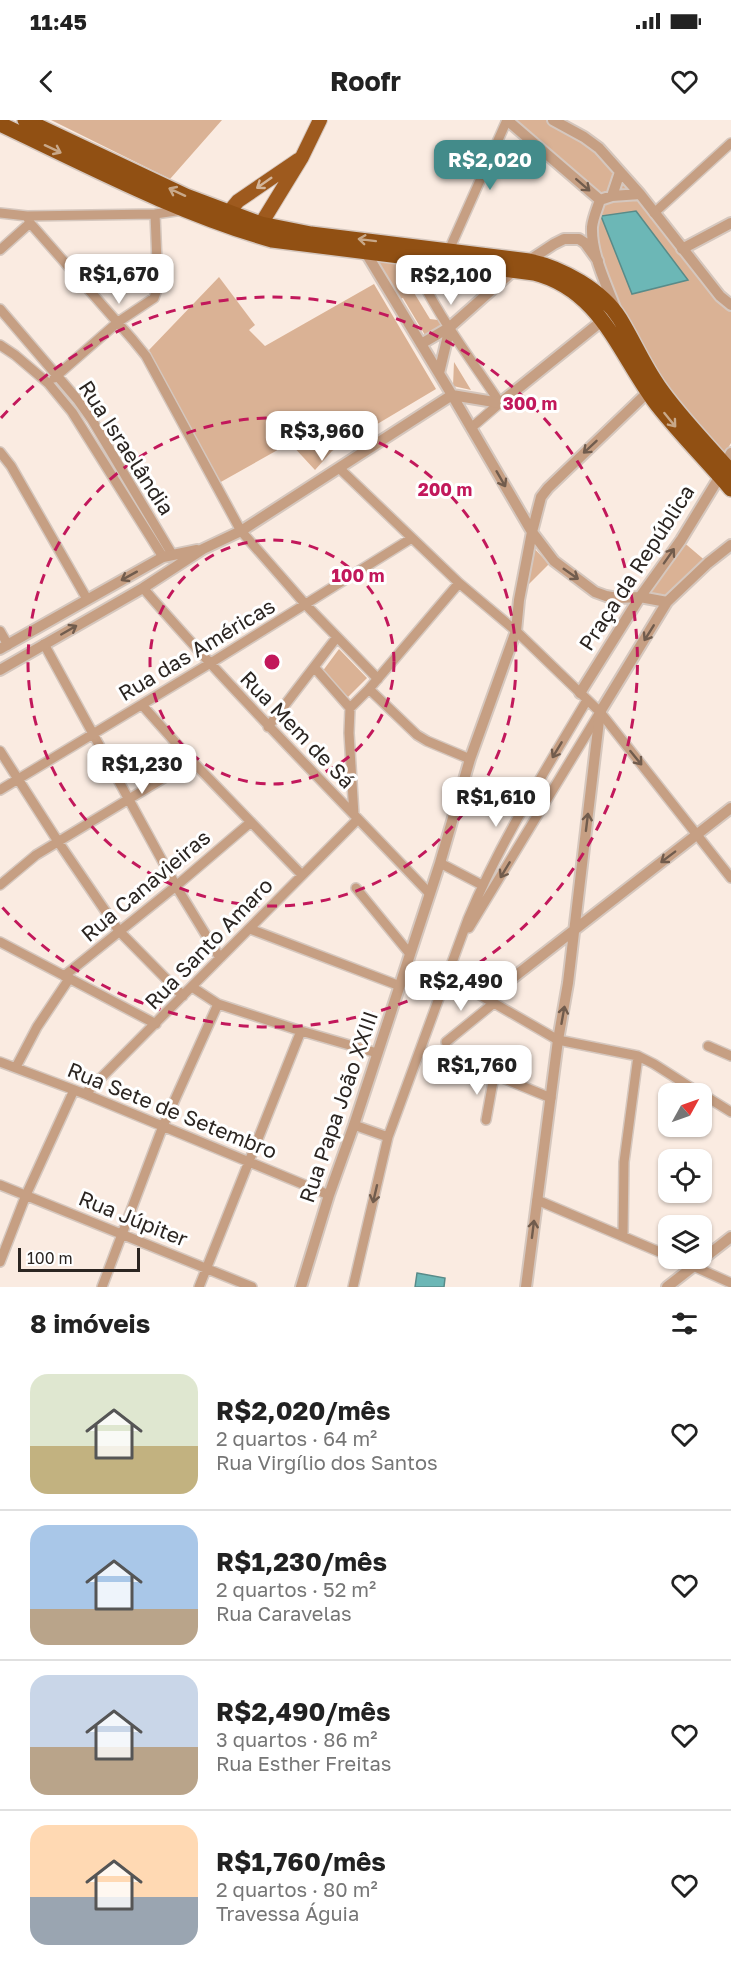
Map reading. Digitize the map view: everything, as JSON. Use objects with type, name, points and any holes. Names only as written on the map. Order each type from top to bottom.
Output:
[{"type":"highway","points":[[25,120],[186,196],[231,221]]},
{"type":"highway","points":[[0,124],[183,210],[231,221],[299,244],[513,270],[534,273],[555,280],[579,295],[603,320],[648,392],[684,438],[727,466]]},
{"type":"highway","points":[[259,230],[311,234],[529,261],[557,269],[580,281],[619,317],[648,372],[661,391],[727,466],[731,489]]},
{"type":"main road","points":[[259,230],[302,157],[318,121]]},
{"type":"main road","points":[[231,221],[233,207],[238,201],[302,157]]},
{"type":"street","points":[[449,250],[507,120],[600,200]]},
{"type":"street","points":[[552,120],[599,148],[640,194],[723,299],[731,305]]},
{"type":"street","points":[[654,213],[731,143]]},
{"type":"street","points":[[612,196],[620,172]]},
{"type":"street","points":[[600,200],[612,196],[640,194]]},
{"type":"street","points":[[600,200],[592,229],[598,261],[619,317]]},
{"type":"street","points":[[0,213],[28,219],[155,214],[183,210]]},
{"type":"street","points":[[48,383],[118,322],[150,302],[157,293],[155,214]]},
{"type":"street","points":[[0,250],[28,219]]},
{"type":"street","points":[[28,219],[146,356],[241,531],[306,605],[378,679]]},
{"type":"street","points":[[682,249],[731,223]]},
{"type":"street","points":[[422,344],[450,327],[513,270],[564,239],[579,239],[585,243],[598,261]]},
{"type":"street","points":[[366,253],[452,394],[532,532],[557,564],[595,592],[617,598],[640,597],[668,603]]},
{"type":"street","points":[[411,257],[450,327],[500,403]]},
{"type":"street","name":"Rua Israelândia","points":[[0,309],[92,420],[167,556]]},
{"type":"street","points":[[471,428],[603,320]]},
{"type":"street","points":[[439,373],[450,327]]},
{"type":"street","points":[[0,345],[48,383],[81,425],[167,556]]},
{"type":"street","name":"Rua Papa João XXIII","points":[[301,1287],[329,1195],[440,863],[470,759],[516,631],[519,600],[532,532],[544,492],[648,392]]},
{"type":"street","points":[[0,670],[143,588],[203,549],[241,531],[452,394],[500,403]]},
{"type":"street","points":[[0,452],[11,466],[87,599]]},
{"type":"street","name":"Praça da República","points":[[583,696],[640,597],[681,540],[727,466]]},
{"type":"street","points":[[339,468],[459,583],[516,631],[600,712],[731,878]]},
{"type":"street","name":"Rua das Américas","points":[[0,790],[306,605],[412,538]]},
{"type":"street","points":[[456,950],[668,603],[708,563],[731,545]]},
{"type":"street","points":[[0,631],[4,647],[167,556],[203,549]]},
{"type":"street","points":[[356,817],[349,733],[350,708],[378,679],[459,583]]},
{"type":"street","name":"Rua Mem de Sá","points":[[143,588],[268,727],[429,893]]},
{"type":"street","points":[[268,727],[338,637]]},
{"type":"street","points":[[44,644],[176,886],[220,958]]},
{"type":"street","points":[[314,668],[350,708]]},
{"type":"street","points":[[369,689],[417,735],[470,759]]},
{"type":"street","points":[[353,1287],[388,1137],[456,950],[482,885],[583,696]]},
{"type":"street","points":[[142,705],[192,761],[302,875]]},
{"type":"street","points":[[526,1287],[558,1040],[568,984],[600,712]]},
{"type":"street","points":[[0,751],[119,931],[183,996]]},
{"type":"street","points":[[0,885],[28,861],[192,761]]},
{"type":"street","points":[[446,1042],[490,1000],[573,930],[731,808]]},
{"type":"street","name":"Rua Santo Amaro","points":[[85,1094],[250,929],[356,817]]},
{"type":"street","name":"Rua Canavieiras","points":[[16,1067],[66,978],[250,822]]},
{"type":"street","points":[[440,863],[482,885]]},
{"type":"street","points":[[356,888],[410,954]]},
{"type":"street","points":[[250,929],[400,986]]},
{"type":"street","points":[[0,942],[156,1024]]},
{"type":"street","points":[[447,975],[558,1040],[638,1056],[684,1083]]},
{"type":"street","points":[[192,987],[218,1004],[377,1053]]},
{"type":"street","points":[[102,1287],[163,1126],[218,1004]]},
{"type":"street","points":[[199,1287],[301,1031]]},
{"type":"street","points":[[708,1047],[731,1056]]},
{"type":"street","points":[[623,1235],[624,1162],[638,1056]]},
{"type":"street","points":[[454,1058],[551,1098]]},
{"type":"street","name":"Rua Sete de Setembro","points":[[0,1062],[85,1094],[329,1195]]},
{"type":"street","points":[[486,1120],[494,1076]]},
{"type":"street","points":[[0,1262],[26,1195],[74,1090]]},
{"type":"street","points":[[712,1100],[731,1112]]},
{"type":"street","points":[[354,1125],[388,1137]]},
{"type":"street","name":"Rua Júpiter","points":[[0,1185],[252,1287]]},
{"type":"street","points":[[537,1200],[658,1251]]},
{"type":"street","points":[[712,1252],[731,1237]]},
{"type":"street","points":[[667,1287],[690,1269]]},
{"type":"street","points":[[698,1269],[731,1283]]},
{"type":"shaded area","points":[[51,120],[222,120],[170,179]]},
{"type":"shaded area","points":[[507,120],[553,120],[584,137],[638,196],[731,306],[731,443],[723,456],[664,389],[621,317],[600,261],[594,229],[602,200]]},
{"type":"shaded area","points":[[373,259],[394,260],[430,319],[438,320],[442,325],[425,335],[403,298],[398,299]]},
{"type":"shaded area","points":[[219,277],[255,325],[249,330],[265,346],[374,284],[436,389],[332,451],[315,470],[290,443],[219,483],[149,350]]},
{"type":"shaded area","points":[[454,362],[471,390],[453,386]]},
{"type":"shaded area","points":[[681,540],[708,563],[667,602],[640,597]]},
{"type":"shaded area","points":[[531,545],[549,564],[526,587]]},
{"type":"shaded area","points":[[339,649],[367,678],[348,697],[322,672]]},
{"type":"water","points":[[636,211],[688,280],[632,294],[601,216]]},
{"type":"water","points":[[417,1273],[445,1278],[444,1287],[415,1287]]}]
